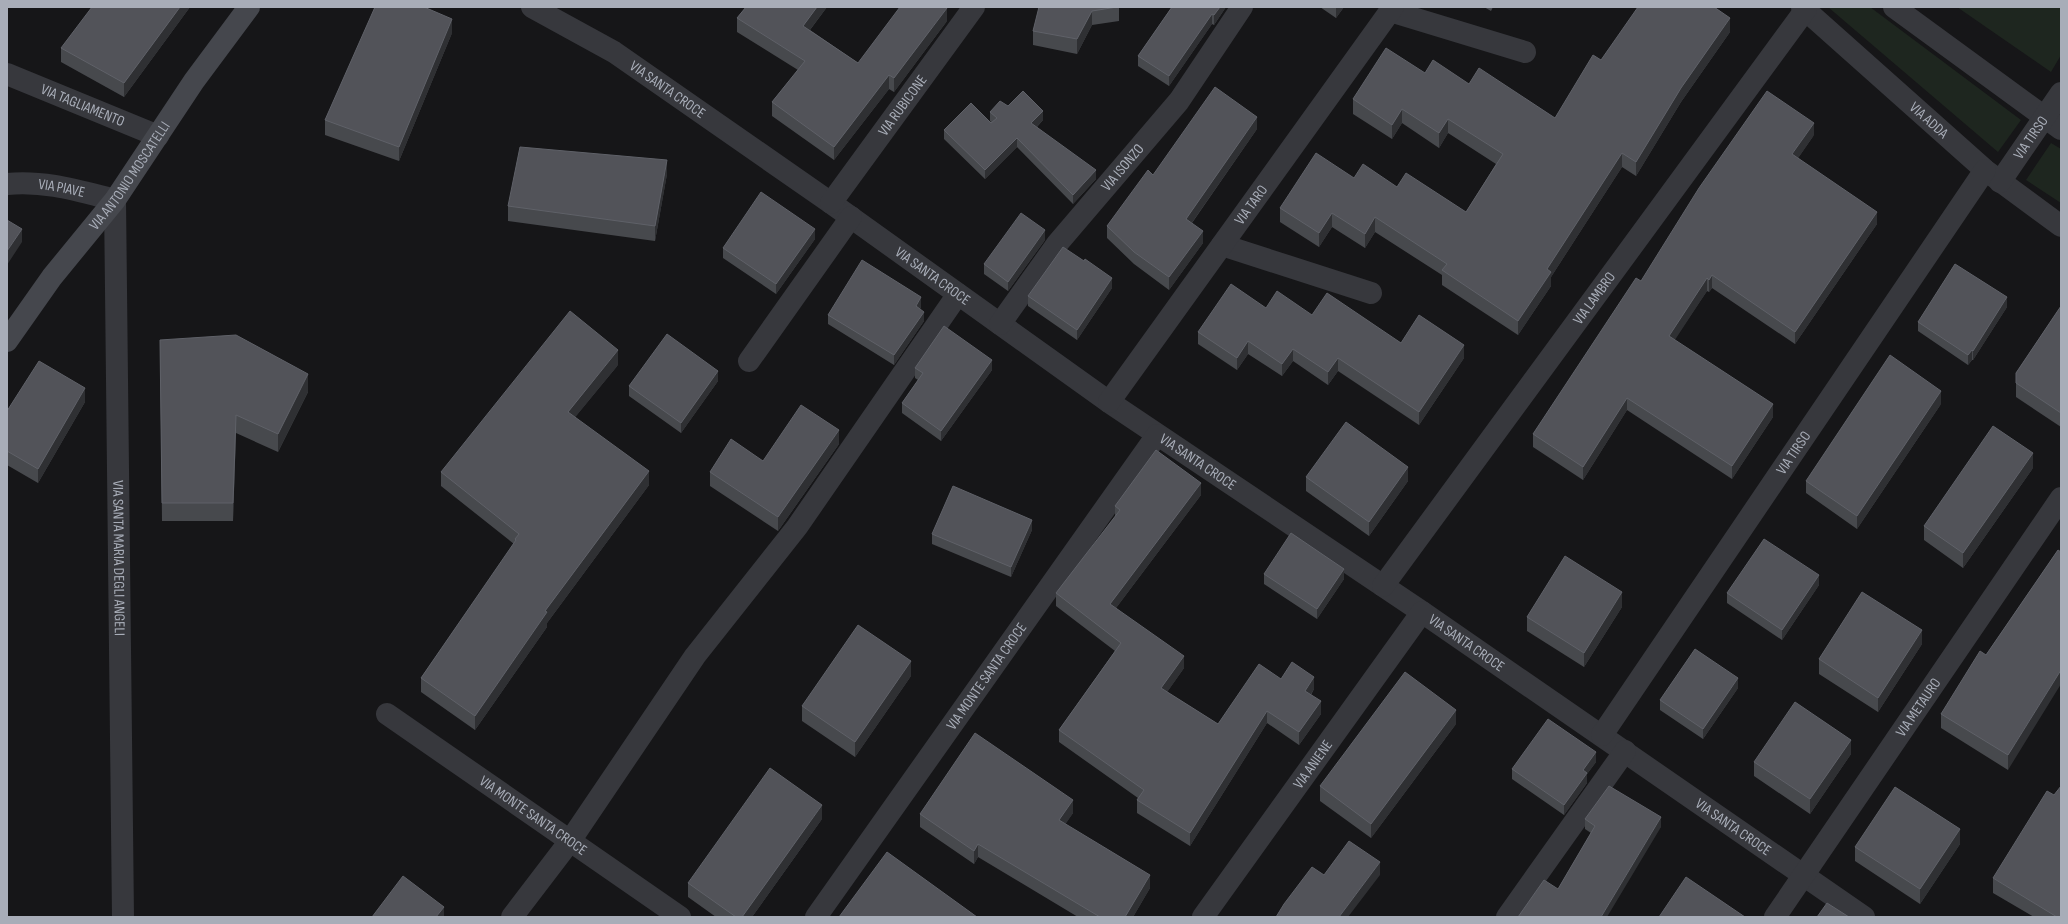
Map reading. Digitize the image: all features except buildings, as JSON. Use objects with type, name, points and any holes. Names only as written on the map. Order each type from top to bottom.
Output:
[{"type":"street","name":"VIA ANTONIO MOSCATELLI","points":[[7,341],[52,277],[115,200],[194,81],[249,7]]},
{"type":"street","name":"VIA SANTA CROCE","points":[[532,7],[614,52],[851,217],[1109,402],[1422,612],[1864,917]]},
{"type":"street","name":"VIA RUBICONE","points":[[831,203],[974,7]]},
{"type":"street","name":"VIA ISONZO","points":[[1000,324],[1057,244],[1179,101],[1242,7]]},
{"type":"street","points":[[1894,7],[2052,123]]},
{"type":"street","name":"VIA ADDA","points":[[1804,8],[1992,176],[2061,226]]},
{"type":"street","name":"VIA LAMBRO","points":[[1383,586],[1804,8]]},
{"type":"street","points":[[1392,9],[1525,52]]},
{"type":"street","name":"VIA TARO","points":[[1109,402],[1392,9]]},
{"type":"street","name":"VIA TAGLIAMENTO","points":[[7,74],[158,136]]},
{"type":"street","name":"VIA TIRSO","points":[[1602,735],[1992,176],[2052,123],[2061,93]]},
{"type":"street","name":"VIA PIAVE","points":[[7,184],[28,182],[43,184],[115,200]]},
{"type":"street","name":"VIA SANTA MARIA DEGLI ANGELI","points":[[115,200],[123,917]]},
{"type":"street","points":[[749,362],[851,217]]},
{"type":"street","points":[[1222,245],[1372,293]]},
{"type":"street","points":[[512,917],[570,841],[695,656],[797,527],[958,294]]},
{"type":"street","name":"VIA MONTE SANTA CROCE","points":[[816,917],[1157,435]]},
{"type":"street","name":"VIA METAURO","points":[[1775,917],[2061,498]]},
{"type":"street","name":"VIA ANIENE","points":[[1204,917],[1422,612]]},
{"type":"street","name":"VIA MONTE SANTA CROCE","points":[[387,714],[680,917]]},
{"type":"street","points":[[1507,917],[1625,751]]},
{"type":"shaded area","points":[[1828,7],[1870,7],[2021,120],[1998,152]]},
{"type":"shaded area","points":[[1957,7],[2061,7],[2061,55],[2051,72]]},
{"type":"shaded area","points":[[2051,143],[2061,149],[2061,203],[2026,180]]}]
